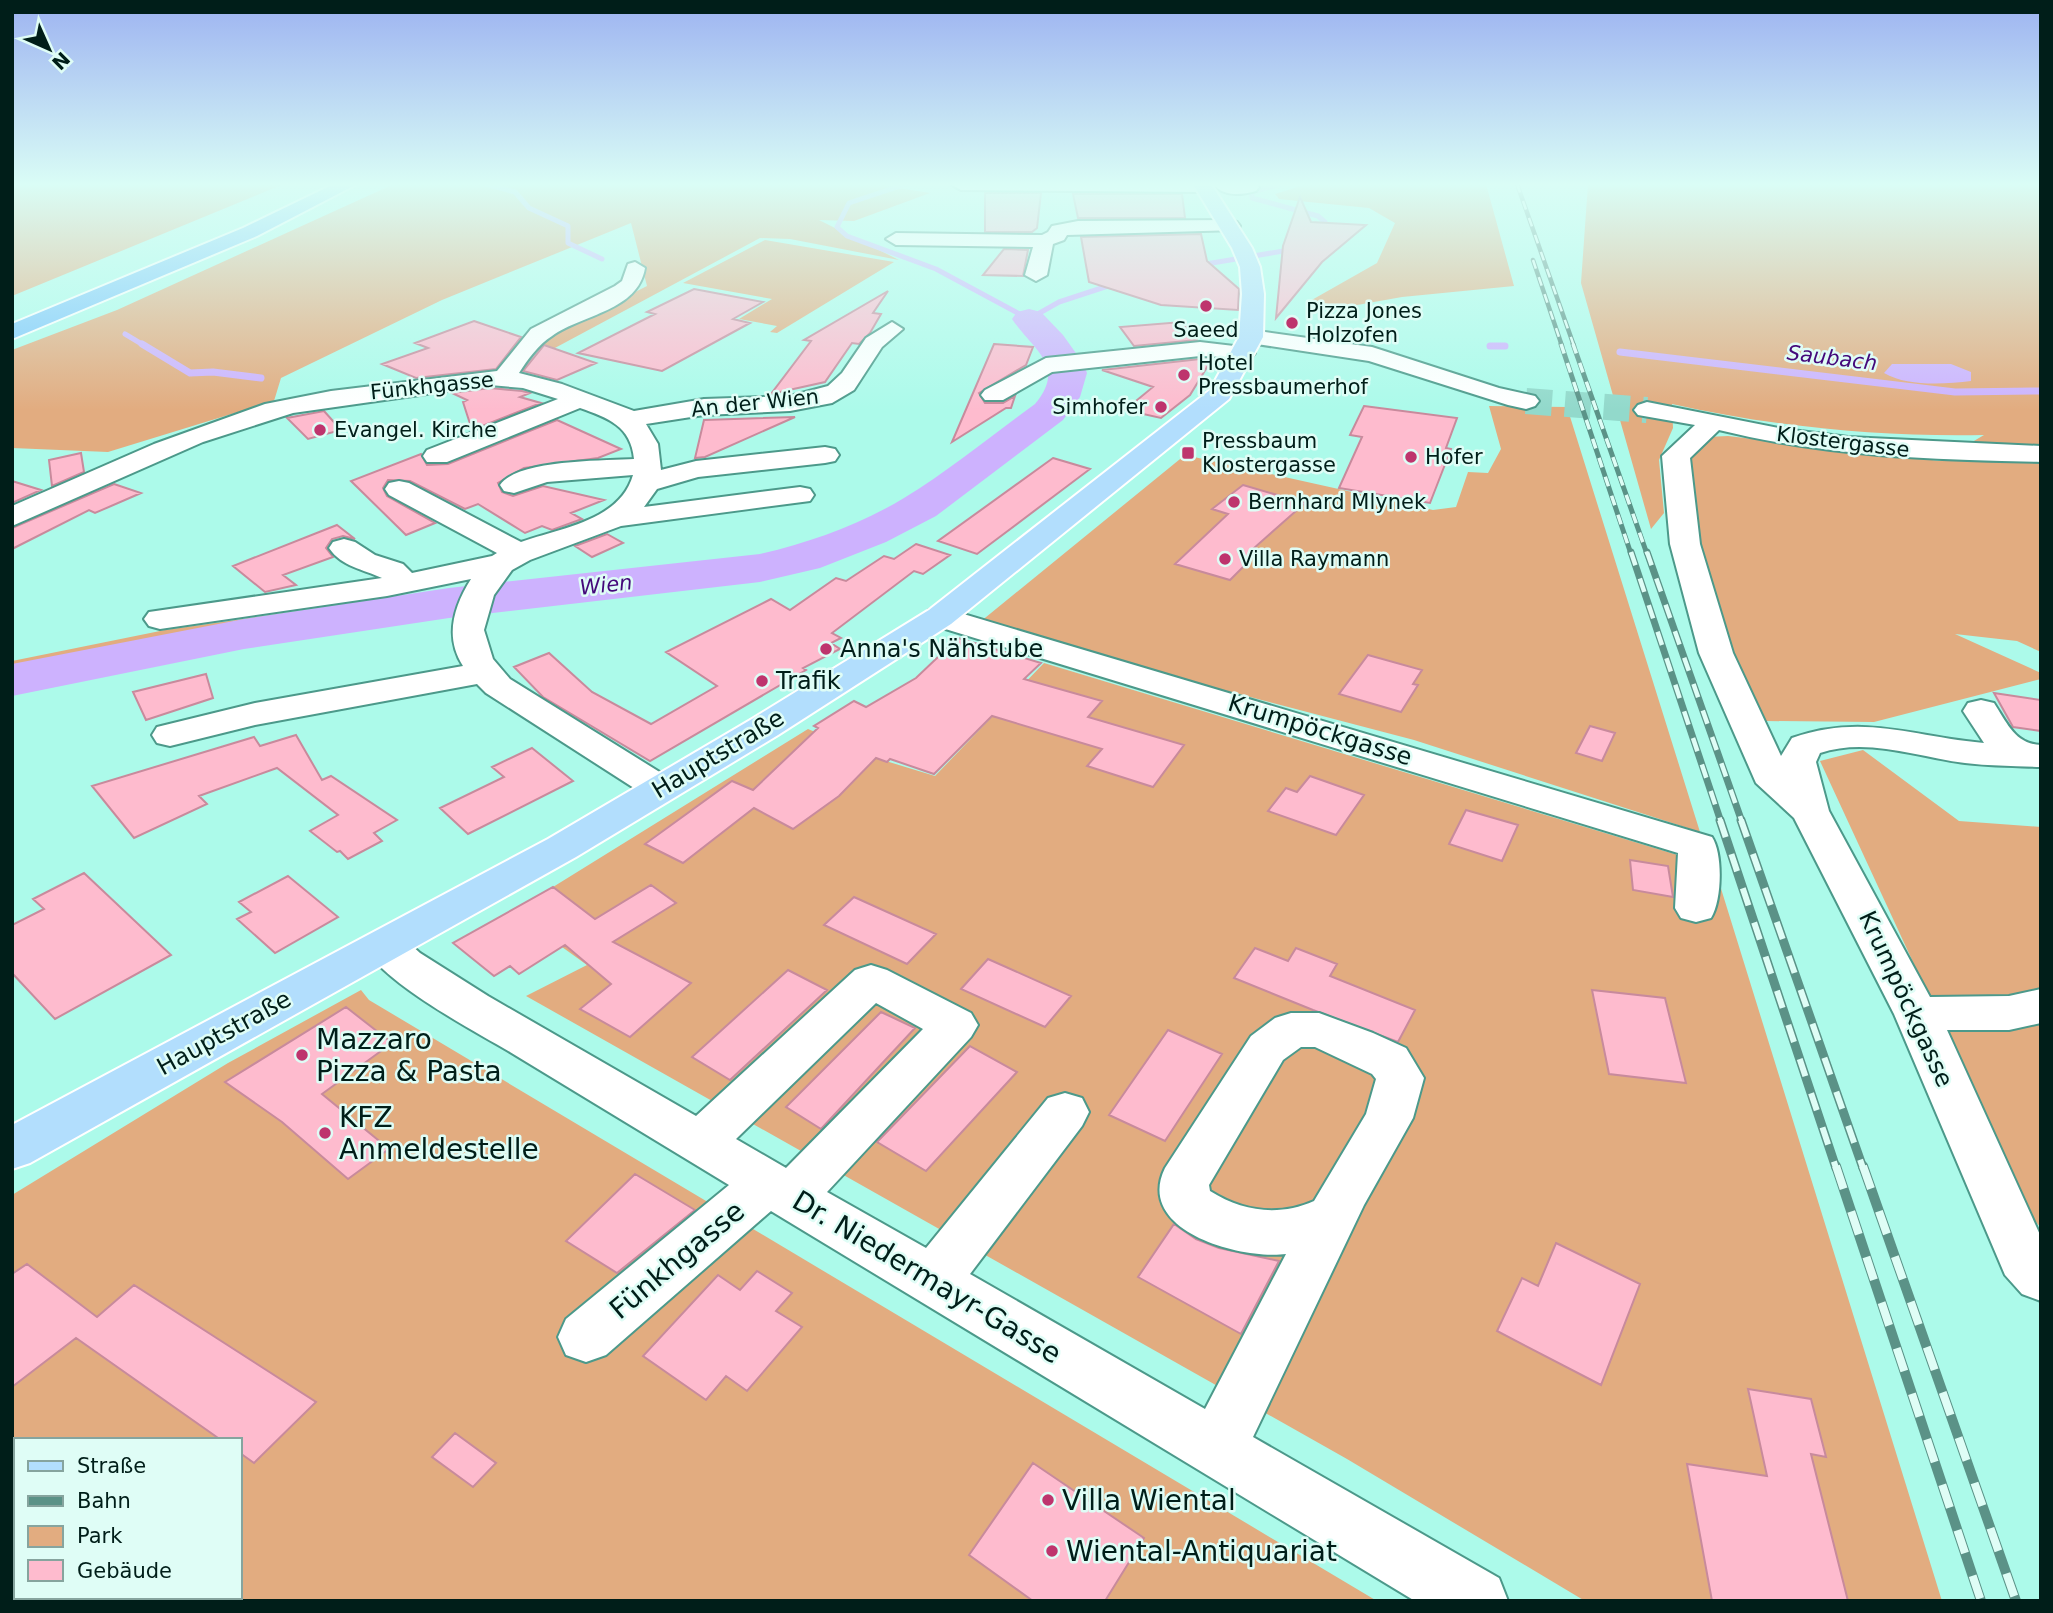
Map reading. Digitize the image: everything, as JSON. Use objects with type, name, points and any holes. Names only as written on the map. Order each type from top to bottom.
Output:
[{"type":"highway","points":[[12,315],[151,259]]},
{"type":"highway","points":[[12,332],[184,259]]},
{"type":"main road","name":"Hauptstraße","points":[[12,1149],[385,946],[661,789],[940,617],[1220,394],[1247,345],[1253,294],[1246,259]]},
{"type":"street","points":[[1035,275],[1039,259]]},
{"type":"street","points":[[504,378],[520,353],[544,330],[616,296],[632,283],[635,268]]},
{"type":"street","points":[[544,305],[534,312],[534,319],[544,330]]},
{"type":"street","name":"An der Wien","points":[[629,420],[703,407],[802,402],[826,397],[847,383],[876,336],[892,329]]},
{"type":"street","points":[[994,395],[1046,365],[1247,345],[1351,349],[1484,394],[1527,401]]},
{"type":"street","name":"Fünkhgasse","points":[[12,517],[198,435],[258,414],[363,394],[504,378],[559,390],[629,420]]},
{"type":"street","points":[[437,456],[580,399]]},
{"type":"street","name":"Klostergasse","points":[[1647,410],[1674,412],[1785,437],[1935,453],[2041,454]]},
{"type":"street","points":[[160,619],[232,611],[501,566],[616,517],[638,499],[648,474],[649,448],[629,420]]},
{"type":"street","points":[[1714,421],[1676,456],[1685,544],[1716,653],[1775,783],[1810,811]]},
{"type":"street","points":[[514,485],[543,474],[648,474],[825,454]]},
{"type":"street","points":[[399,489],[464,521],[501,566]]},
{"type":"street","points":[[616,517],[638,517],[800,495]]},
{"type":"street","points":[[344,548],[364,561],[395,571],[401,576],[403,584]]},
{"type":"street","points":[[501,566],[469,618],[467,642],[477,665],[498,686],[661,789]]},
{"type":"street","points":[[179,590],[199,591],[232,611]]},
{"type":"street","name":"Krumpöckgasse","points":[[940,617],[1664,833],[1698,846],[1696,908]]},
{"type":"street","points":[[170,734],[255,714],[484,672]]},
{"type":"street","points":[[1981,711],[2002,743],[2031,763]]},
{"type":"street","points":[[1810,811],[1797,762],[1805,746],[1826,736],[1859,734],[2031,763]]},
{"type":"street","name":"Krumpöckgasse","points":[[1810,811],[1917,1014],[2024,1259],[2041,1277]]},
{"type":"street","name":"Dr. Niedermayr-Gasse","points":[[385,946],[405,964],[471,1008],[1476,1601]]},
{"type":"street","name":"Fünkhgasse","points":[[586,1337],[780,1190],[955,1025],[871,981],[700,1143]]},
{"type":"street","points":[[1917,1014],[2009,1013],[2041,1006]]},
{"type":"street","points":[[1217,1448],[1295,1247],[1316,1225],[1332,1217],[1389,1118],[1401,1078],[1389,1061],[1319,1030],[1291,1030],[1267,1048],[1183,1183],[1186,1203],[1206,1217],[1295,1247]]},
{"type":"street","points":[[933,1280],[1065,1112]]},
{"type":"green space","points":[[12,259],[101,259],[12,296]]},
{"type":"green space","points":[[229,259],[542,259],[442,300],[281,378],[274,401],[108,452],[12,448],[12,350],[117,310]]},
{"type":"green space","points":[[640,259],[720,259],[540,356],[544,338],[647,286]]},
{"type":"green space","points":[[728,259],[878,259],[894,262],[777,333],[770,332],[777,326],[739,319],[772,299],[683,283]]},
{"type":"green space","points":[[1379,259],[1507,259],[1514,286],[1402,297],[1346,307],[1310,301],[1377,263]]},
{"type":"green space","points":[[1583,259],[2041,259],[2041,652],[2017,641],[1955,634],[2041,673],[2041,679],[1874,722],[1766,721],[1730,668],[1700,548],[1687,459],[1706,437],[1728,436],[1940,461],[1984,435],[1827,429],[1749,419],[1672,404],[1673,428],[1659,460],[1664,513],[1651,529],[1581,283]]},
{"type":"green space","points":[[1489,406],[1567,407],[1700,832],[1414,740],[980,622],[1185,455],[1433,510],[1456,507],[1468,472],[1488,473],[1501,449]]},
{"type":"green space","points":[[464,588],[461,609],[147,660],[12,692],[12,661],[165,630]]},
{"type":"green space","points":[[1044,663],[1714,866],[1942,1601],[1585,1601],[1347,1459],[526,996],[587,965],[562,947],[600,923],[553,887],[808,729],[876,758],[935,776]]},
{"type":"green space","points":[[1863,750],[1959,821],[2041,827],[2041,1228],[2030,1215],[1820,761]]},
{"type":"green space","points":[[361,990],[369,1000],[1377,1601],[12,1601],[12,1195],[228,1063]]},
{"type":"shaded area","points":[[1892,364],[1951,364],[1971,372],[1971,381],[1904,381],[1884,373]]},
{"type":"building","points":[[996,259],[1026,259],[1023,276],[983,275]]},
{"type":"building","points":[[1085,259],[1207,259],[1239,289],[1238,310],[1161,305],[1089,282]]},
{"type":"building","points":[[1282,259],[1325,259],[1322,262],[1276,318]]},
{"type":"building","points":[[694,289],[763,302],[733,319],[750,323],[662,371],[578,353],[655,314],[647,312]]},
{"type":"building","points":[[888,291],[873,313],[881,314],[870,333],[859,344],[852,343],[825,382],[771,394],[811,341],[804,340]]},
{"type":"building","points":[[474,321],[521,337],[496,369],[416,378],[382,364],[428,348],[415,343]]},
{"type":"building","points":[[1182,322],[1197,340],[1134,346],[1120,327]]},
{"type":"building","points":[[994,344],[1033,347],[1026,365],[979,393],[985,403],[1003,403],[1015,396],[1011,408],[1006,408],[952,442]]},
{"type":"building","points":[[544,345],[596,363],[557,380],[523,371]]},
{"type":"building","points":[[1212,359],[1190,395],[1161,418],[1125,410],[1153,387],[1102,370]]},
{"type":"building","points":[[490,388],[530,393],[520,397],[541,403],[472,430],[463,402],[467,400],[452,393]]},
{"type":"building","name":"Hofer","points":[[1364,406],[1457,418],[1446,448],[1451,449],[1430,503],[1339,488],[1362,437],[1350,435]]},
{"type":"building","points":[[324,411],[341,430],[308,439],[287,418]]},
{"type":"building","points":[[795,417],[705,457],[695,458],[704,420]]},
{"type":"building","points":[[557,420],[621,449],[598,458],[524,468],[498,483],[502,492],[513,496],[543,486],[604,500],[571,513],[582,519],[552,530],[542,526],[525,533],[478,504],[465,509],[410,481],[388,480],[383,488],[387,496],[435,523],[406,535],[351,481],[421,454],[427,465],[448,464]]},
{"type":"building","points":[[81,453],[84,472],[52,486],[49,460]]},
{"type":"building","points":[[1053,458],[1090,469],[977,554],[938,541]]},
{"type":"building","points":[[12,481],[41,490],[12,503]]},
{"type":"building","points":[[114,484],[141,493],[95,513],[89,510],[12,549],[12,528]]},
{"type":"building","points":[[1243,485],[1305,503],[1254,548],[1260,550],[1230,580],[1175,564],[1228,514],[1212,509]]},
{"type":"building","points":[[337,525],[355,539],[343,536],[332,539],[326,548],[333,557],[283,575],[296,585],[265,592],[233,566]]},
{"type":"building","points":[[607,534],[623,543],[592,557],[575,546]]},
{"type":"building","points":[[916,544],[950,555],[923,574],[914,571],[832,633],[841,638],[831,643],[840,649],[803,668],[806,670],[650,761],[543,697],[514,667],[549,653],[592,692],[651,724],[717,686],[666,652],[771,599],[790,610],[836,578],[846,581],[884,556],[894,559]]},
{"type":"building","points":[[958,638],[1041,663],[1024,679],[1102,701],[1088,717],[1184,745],[1153,787],[1087,766],[1102,749],[992,716],[934,774],[890,759],[887,762],[876,758],[839,796],[793,829],[754,808],[683,863],[645,844],[732,781],[753,790],[818,728],[814,726],[854,701],[866,707],[916,678]]},
{"type":"building","points":[[1368,655],[1422,670],[1413,684],[1418,685],[1401,712],[1339,694]]},
{"type":"building","points":[[206,674],[213,698],[146,720],[133,692]]},
{"type":"building","points":[[1994,693],[2041,700],[2041,731],[2013,727]]},
{"type":"building","points":[[1590,726],[1615,733],[1602,761],[1576,753]]},
{"type":"building","points":[[296,735],[322,780],[331,776],[397,820],[374,833],[382,841],[348,859],[340,851],[337,852],[310,831],[338,815],[277,768],[199,796],[207,804],[134,838],[92,786],[254,737],[260,746]]},
{"type":"building","points":[[532,748],[573,781],[468,834],[440,808],[504,777],[492,767]]},
{"type":"building","points":[[1310,776],[1364,795],[1336,835],[1268,811],[1286,788],[1297,792]]},
{"type":"building","points":[[1466,810],[1518,825],[1502,861],[1449,844]]},
{"type":"building","points":[[1630,860],[1668,866],[1673,897],[1633,890]]},
{"type":"building","points":[[84,873],[171,955],[55,1019],[12,973],[12,925],[44,909],[33,899]]},
{"type":"building","points":[[288,876],[338,917],[275,953],[237,919],[251,912],[239,902]]},
{"type":"building","points":[[651,885],[676,903],[613,942],[691,983],[630,1037],[580,1009],[611,984],[565,945],[519,974],[510,966],[494,976],[453,943],[553,887],[595,919]]},
{"type":"building","points":[[854,897],[936,934],[907,964],[824,925]]},
{"type":"building","points":[[1255,948],[1288,961],[1296,948],[1337,964],[1330,976],[1415,1010],[1398,1042],[1313,1010],[1234,978]]},
{"type":"building","points":[[988,959],[1071,996],[1045,1027],[961,989]]},
{"type":"building","points":[[788,970],[827,990],[730,1080],[692,1057]]},
{"type":"building","points":[[1592,990],[1665,998],[1686,1083],[1609,1074]]},
{"type":"building","points":[[346,1007],[392,1043],[322,1094],[389,1149],[348,1179],[282,1122],[225,1082]]},
{"type":"building","points":[[881,1012],[915,1028],[821,1129],[786,1107]]},
{"type":"building","points":[[1168,1030],[1222,1054],[1165,1141],[1109,1115]]},
{"type":"building","points":[[970,1046],[1017,1072],[926,1171],[877,1142]]},
{"type":"building","points":[[635,1174],[695,1210],[617,1273],[566,1241]]},
{"type":"building","points":[[1174,1224],[1196,1239],[1219,1248],[1279,1261],[1241,1334],[1138,1277]]},
{"type":"building","points":[[1556,1243],[1640,1284],[1601,1385],[1497,1331],[1522,1278],[1538,1286]]},
{"type":"building","points":[[27,1264],[97,1317],[134,1285],[316,1402],[254,1463],[242,1454],[242,1438],[218,1438],[76,1338],[12,1387],[12,1274]]},
{"type":"building","points":[[757,1271],[792,1293],[776,1311],[802,1327],[747,1391],[726,1376],[706,1400],[643,1356],[718,1275],[740,1290]]},
{"type":"building","points":[[1748,1389],[1811,1399],[1826,1457],[1811,1454],[1848,1601],[1712,1601],[1687,1464],[1767,1476]]},
{"type":"building","points":[[455,1433],[496,1463],[473,1487],[432,1457]]},
{"type":"building","name":"Villa Wiental","points":[[1033,1463],[1144,1538],[1105,1601],[1033,1601],[969,1555]]},
{"type":"waterway","points":[[910,259],[936,269],[1029,319],[1059,302],[1117,283]]},
{"type":"waterway","points":[[1200,265],[1234,259]]},
{"type":"waterway","name":"Wien","points":[[12,680],[244,634],[449,603],[760,568],[803,558],[870,532],[920,507],[1049,412],[1067,385],[1068,373],[1059,353],[1029,319]]},
{"type":"waterway","points":[[125,334],[145,346]]},
{"type":"waterway","points":[[142,344],[190,373],[213,372],[261,378]]},
{"type":"waterway","name":"Saubach","points":[[1490,346],[1505,346]]},
{"type":"waterway","name":"Saubach","points":[[1620,352],[1955,392],[2041,391]]},
{"type":"tunnel","points":[[1526,401],[1647,410]]},
{"type":"railway","points":[[1543,259],[1574,346]]},
{"type":"railway","points":[[1533,260],[1562,346]]},
{"type":"railway","points":[[1561,344],[1631,554]]},
{"type":"railway","points":[[1573,344],[1647,554]]},
{"type":"railway","points":[[1631,552],[1721,822]]},
{"type":"railway","points":[[1647,552],[1742,822]]},
{"type":"railway","points":[[1720,820],[1836,1168]]},
{"type":"railway","points":[[1741,820],[1863,1168]]},
{"type":"railway","points":[[1836,1166],[1981,1601]]},
{"type":"railway","points":[[1863,1166],[2016,1601]]},
{"type":"place","name":"Saeed","points":[[1206,306]]},
{"type":"place","name":"Pizza Jones Holzofen","points":[[1292,323]]},
{"type":"place","name":"Hotel Pressbaumerhof","points":[[1184,375]]},
{"type":"place","name":"Simhofer","points":[[1161,407]]},
{"type":"place","name":"Evangel. Kirche","points":[[320,430]]},
{"type":"place","name":"Pressbaum Klostergasse","points":[[1188,453]]},
{"type":"place","name":"Hofer","points":[[1411,457]]},
{"type":"place","name":"Bernhard Mlynek","points":[[1234,502]]},
{"type":"place","name":"Villa Raymann","points":[[1225,559]]},
{"type":"place","name":"Anna's Nähstube","points":[[826,649]]},
{"type":"place","name":"Trafik","points":[[762,681]]},
{"type":"place","name":"Mazzaro Pizza & Pasta","points":[[302,1055]]},
{"type":"place","name":"KFZ Anmeldestelle","points":[[325,1133]]},
{"type":"place","name":"Villa Wiental","points":[[1048,1500]]},
{"type":"place","name":"Wiental-Antiquariat","points":[[1052,1551]]}]
